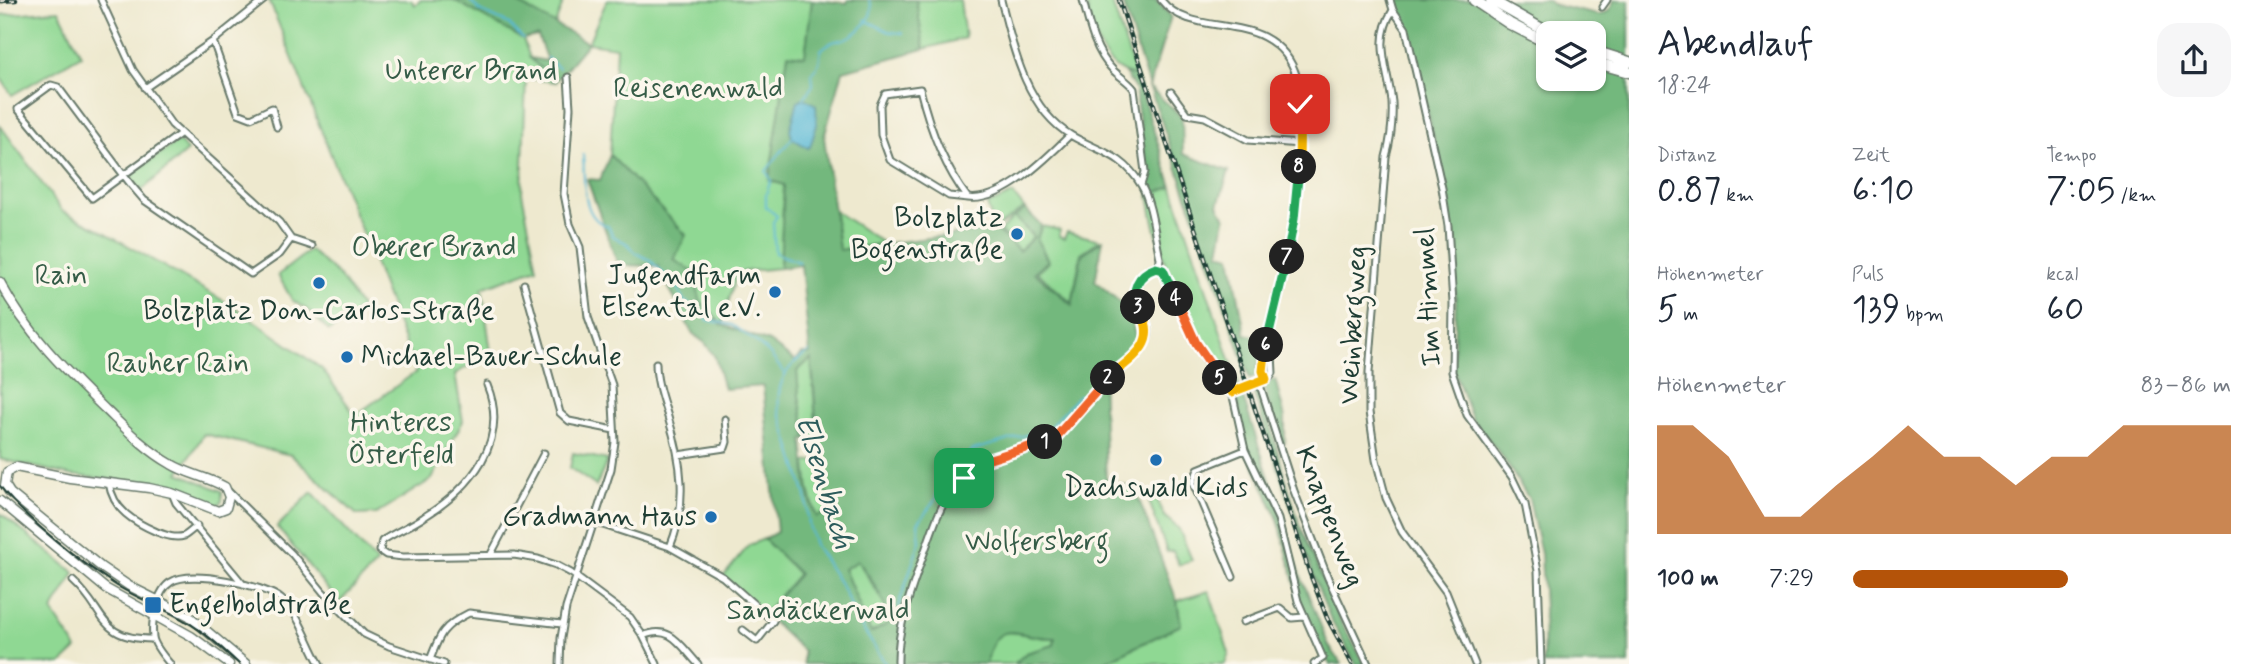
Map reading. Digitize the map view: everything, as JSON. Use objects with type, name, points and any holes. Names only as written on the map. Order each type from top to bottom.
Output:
[{"type":"highway","points":[[1474,0],[1536,37]]},
{"type":"highway","points":[[1491,0],[1536,26]]},
{"type":"highway","points":[[1606,55],[1629,62]]},
{"type":"highway","points":[[1606,65],[1629,72]]},
{"type":"main road","points":[[0,282],[28,329],[66,371],[135,438],[173,466],[219,483],[228,491],[226,508],[218,511],[172,493],[16,467],[6,472],[5,479],[10,493],[80,551],[129,586],[196,621],[246,664]]},
{"type":"main road","points":[[0,501],[105,588],[191,635],[229,664]]},
{"type":"street","points":[[101,0],[133,70],[180,134],[279,222],[291,239],[312,246]]},
{"type":"street","points":[[145,88],[213,41],[264,0]]},
{"type":"street","points":[[1001,0],[1010,38],[1027,84],[1047,113],[1070,135],[1118,157],[1141,185],[1160,258],[1159,268]]},
{"type":"street","points":[[1083,0],[1101,55],[1134,89],[1145,172],[1141,185]]},
{"type":"street","points":[[1161,0],[1167,8],[1182,17],[1263,37],[1281,49],[1290,61],[1298,80],[1300,144],[1294,219],[1271,328],[1273,373],[1266,379],[1232,392]]},
{"type":"street","name":"Im Himmel","points":[[1390,0],[1406,29],[1442,188],[1448,226],[1452,289],[1452,372],[1467,415],[1512,478],[1525,504],[1538,571],[1541,664]]},
{"type":"street","points":[[1602,7],[1606,0]]},
{"type":"street","name":"Weinbergweg","points":[[1394,10],[1385,23],[1382,42],[1392,102],[1392,132],[1385,171],[1368,372],[1369,412],[1376,460],[1386,498],[1402,532],[1446,592],[1475,664]]},
{"type":"street","points":[[213,41],[238,113],[251,118],[272,108],[277,127]]},
{"type":"street","points":[[560,664],[562,624],[614,460],[611,385],[588,317],[580,247],[570,223],[564,194],[570,108],[568,76]]},
{"type":"street","points":[[180,134],[123,175],[92,198],[18,109],[51,85],[58,87],[123,175],[144,200],[251,274],[281,254],[291,239]]},
{"type":"street","points":[[968,198],[944,158],[920,89],[885,94],[880,105],[881,135],[890,160],[949,196],[968,198],[984,197],[1013,183],[1034,170],[1070,135]]},
{"type":"street","points":[[1171,92],[1187,114],[1205,117],[1248,140],[1300,144]]},
{"type":"street","points":[[1159,268],[1163,270],[1196,343],[1232,392],[1245,450],[1278,519],[1304,617],[1324,658],[1314,664]]},
{"type":"street","points":[[898,664],[906,605],[934,525],[950,493],[987,460],[1043,444],[1056,437],[1084,404],[1144,345],[1148,330],[1136,304],[1135,287],[1145,273],[1159,268]]},
{"type":"street","points":[[524,284],[560,413],[569,421],[614,430]]},
{"type":"street","points":[[656,363],[657,379],[678,455],[683,495],[679,524],[670,547]]},
{"type":"street","name":"Knappenweg","points":[[1259,382],[1303,516],[1343,615],[1368,664]]},
{"type":"street","points":[[487,384],[495,419],[491,444],[479,467],[457,491],[428,515],[382,541],[380,551],[386,555],[403,557],[491,554],[538,559],[563,569],[630,617],[657,664]]},
{"type":"street","points":[[678,455],[725,448],[725,419]]},
{"type":"street","points":[[1233,577],[1193,483],[1198,469],[1245,450]]},
{"type":"street","points":[[491,554],[544,453]]},
{"type":"street","points":[[109,484],[121,510],[142,526],[174,537],[185,536],[197,526]]},
{"type":"street","points":[[228,491],[292,554],[356,628],[381,643],[444,664]]},
{"type":"street","points":[[172,493],[176,503],[243,584]]},
{"type":"street","points":[[226,508],[242,506]]},
{"type":"street","points":[[594,522],[670,547],[723,577],[773,621],[757,642],[743,630]]},
{"type":"street","points":[[158,664],[168,661],[152,639],[154,615],[168,584],[181,579],[212,579],[270,592],[290,609],[320,664]]},
{"type":"street","points":[[73,581],[111,630],[127,637],[152,639]]},
{"type":"street","points":[[1243,622],[1280,608],[1292,618],[1304,617]]},
{"type":"street","points":[[430,660],[441,632],[469,613],[562,624]]},
{"type":"street","points":[[643,636],[658,631],[669,634],[698,664]]},
{"type":"green space","points":[[269,0],[411,0],[415,5],[421,0],[454,0],[523,39],[530,58],[555,82],[526,78],[522,193],[537,268],[482,288],[491,353],[455,374],[463,421],[432,479],[376,514],[357,515],[291,455],[204,434],[179,473],[222,491],[219,505],[151,484],[70,475],[0,459],[0,125],[62,211],[99,229],[236,308],[322,369],[355,415],[353,417],[416,372]]},
{"type":"green space","points":[[454,0],[512,0],[588,43],[555,82],[530,58],[547,61],[538,36],[523,39]]},
{"type":"green space","points":[[512,0],[564,0],[555,25]]},
{"type":"green space","name":"Reisenenwald","points":[[607,0],[812,0],[805,57],[788,55],[769,180],[784,185],[780,268],[737,272],[722,325],[700,300],[694,272],[673,260],[685,235],[610,155],[616,47],[588,43]]},
{"type":"green space","points":[[812,0],[847,3],[848,0],[916,0],[924,49],[843,71],[824,137],[839,250],[995,229],[1019,251],[1034,237],[1015,217],[1025,209],[1041,225],[1037,240],[1048,261],[1034,272],[1072,305],[1082,254],[1103,240],[1095,281],[1127,308],[1138,343],[1102,378],[1106,479],[1135,489],[1177,601],[1181,625],[1100,664],[1014,664],[1026,653],[1054,645],[1055,638],[1010,632],[996,639],[986,664],[803,664],[803,651],[764,614],[799,574],[764,539],[777,532],[763,386],[724,389],[715,357],[705,343],[692,333],[658,266],[618,265],[587,179],[600,180],[610,155],[686,235],[674,260],[694,272],[700,300],[722,325],[769,342],[795,361],[802,354],[810,354],[801,265],[780,268],[784,185],[769,180],[788,54],[805,56]],"holes":[[[811,359],[818,455],[825,492],[832,510],[817,517],[810,499],[807,479],[803,440],[807,439],[797,371]],[[858,561],[878,590],[889,623],[871,633],[844,569]]]},
{"type":"green space","points":[[916,0],[960,0],[965,38],[924,49]]},
{"type":"green space","points":[[1085,0],[1111,0],[1136,76],[1114,66],[1106,57],[1095,36]]},
{"type":"green space","points":[[1122,0],[1156,0],[1171,16],[1149,87]]},
{"type":"green space","points":[[1395,0],[1547,0],[1554,5],[1598,15],[1609,10],[1614,0],[1629,0],[1629,664],[1543,664],[1541,554],[1529,499],[1502,456],[1472,419],[1453,368],[1456,301],[1453,235],[1443,177],[1408,27]]},
{"type":"green space","points":[[59,10],[81,55],[12,95],[0,77],[0,15]]},
{"type":"green space","points":[[1125,74],[1136,76],[1172,187],[1149,195],[1135,89]]},
{"type":"green space","points":[[1150,88],[1182,117],[1183,154],[1229,171],[1218,205],[1225,218],[1219,253],[1231,256],[1245,334],[1263,338],[1256,376],[1250,379]]},
{"type":"green space","points":[[177,142],[187,151],[141,191],[132,180],[132,173]]},
{"type":"green space","points":[[1172,187],[1239,386],[1229,386],[1211,358],[1176,292],[1160,247],[1149,195]]},
{"type":"green space","points":[[1013,194],[1024,208],[995,229],[987,205]]},
{"type":"green space","points":[[835,211],[883,243],[839,251]]},
{"type":"green space","name":"Bolzplatz Bogenstraße","points":[[1014,217],[1033,237],[1019,251],[1000,231]]},
{"type":"green space","points":[[1042,226],[1060,230],[1059,236],[1064,238],[1067,232],[1100,240],[1081,253],[1072,303],[1037,272],[1049,262],[1037,239]]},
{"type":"green space","points":[[310,250],[340,277],[362,309],[329,331],[309,311],[292,300],[278,275]]},
{"type":"green space","points":[[811,358],[817,438],[807,439],[797,371]]},
{"type":"green space","points":[[1275,379],[1285,418],[1285,443],[1280,445],[1263,384]]},
{"type":"green space","points":[[1253,391],[1260,392],[1300,526],[1340,620],[1365,664],[1356,664],[1331,620],[1315,580]]},
{"type":"green space","points":[[1242,394],[1300,574],[1329,646],[1342,664],[1330,664],[1324,657],[1301,605],[1278,519],[1247,450],[1236,399]]},
{"type":"green space","points":[[573,453],[608,460],[596,486],[570,468]]},
{"type":"green space","points":[[819,460],[823,486],[832,510],[817,517],[809,490],[806,462]]},
{"type":"green space","points":[[312,492],[377,563],[339,603],[277,527]]},
{"type":"green space","points":[[1157,498],[1164,516],[1179,529],[1192,560],[1179,565],[1173,551],[1167,552],[1149,501]]},
{"type":"green space","points":[[0,513],[75,573],[52,611],[77,649],[61,664],[0,664]]},
{"type":"green space","points":[[764,539],[799,574],[764,614],[723,577],[749,545]]},
{"type":"green space","points":[[858,561],[887,608],[890,623],[870,633],[844,569]]},
{"type":"green space","points":[[1209,591],[1229,653],[1225,664],[1100,664],[1181,625],[1177,601]]},
{"type":"green space","points":[[1003,632],[1055,638],[1054,645],[1027,653],[1014,664],[986,664],[994,638]]},
{"type":"water","points":[[804,98],[816,105],[817,125],[808,148],[792,138],[790,130],[798,101]]},
{"type":"waterway","points":[[469,0],[480,11],[509,24],[523,39]]},
{"type":"waterway","name":"Elsenbach","points":[[804,98],[813,85],[812,73],[819,63],[821,50],[860,29],[870,15],[869,0]]},
{"type":"waterway","points":[[865,20],[890,32],[903,33]]},
{"type":"waterway","points":[[547,58],[559,68]]},
{"type":"waterway","name":"Elsenbach","points":[[792,138],[766,171],[771,180],[766,194],[766,207],[777,216],[773,222],[775,253],[799,262]]},
{"type":"waterway","points":[[583,155],[588,207],[599,222],[608,226],[613,236],[650,260],[678,288],[684,301],[699,310],[708,320],[732,325],[755,341],[770,354],[784,373]]},
{"type":"waterway","name":"Elsenbach","points":[[809,352],[794,363],[784,376],[779,392],[779,410],[806,496],[809,525],[815,545],[885,663]]},
{"type":"waterway","points":[[957,465],[973,450],[1048,429],[1079,395]]},
{"type":"waterway","points":[[898,607],[920,541],[918,523],[935,500],[940,486]]},
{"type":"tram line","points":[[0,486],[37,525],[86,564],[122,589],[192,625],[239,664]]},
{"type":"railway","points":[[0,1],[16,0]]},
{"type":"railway","points":[[1119,0],[1310,574],[1327,618],[1352,664]]},
{"type":"place","name":"Bolzplatz Bogenstraße","points":[[1017,234]]},
{"type":"place","name":"Bolzplatz Don-Carlos-Straße","points":[[319,283]]},
{"type":"place","name":"Jugendfarm Elsental e.V.","points":[[775,292]]},
{"type":"place","name":"Michael-Bauer-Schule","points":[[347,357]]},
{"type":"place","name":"Dachswald Kids","points":[[1156,460]]},
{"type":"place","name":"Gradmann Haus","points":[[711,517]]},
{"type":"place","name":"Engelboldstraße","points":[[153,605]]},
{"type":"route","points":[[964,478],[987,460],[1043,444],[1056,437],[1101,386],[1141,349],[1148,330],[1134,294],[1139,278],[1150,269],[1163,270],[1196,343],[1226,387],[1232,392],[1266,379],[1263,371],[1264,353],[1294,219],[1300,104]]},
{"type":"park label","name":"Unterer Brand","points":[[471,71]]},
{"type":"park label","name":"Oberer Brand","points":[[434,248]]},
{"type":"park label","name":"Rain","points":[[61,276]]},
{"type":"park label","name":"Rauher Rain","points":[[178,364]]},
{"type":"park label","name":"Hinteres Österfeld","points":[[401,439]]},
{"type":"park label","name":"Wolfersberg","points":[[1037,542]]},
{"type":"park label","name":"Sandäckerwald","points":[[818,611]]}]
